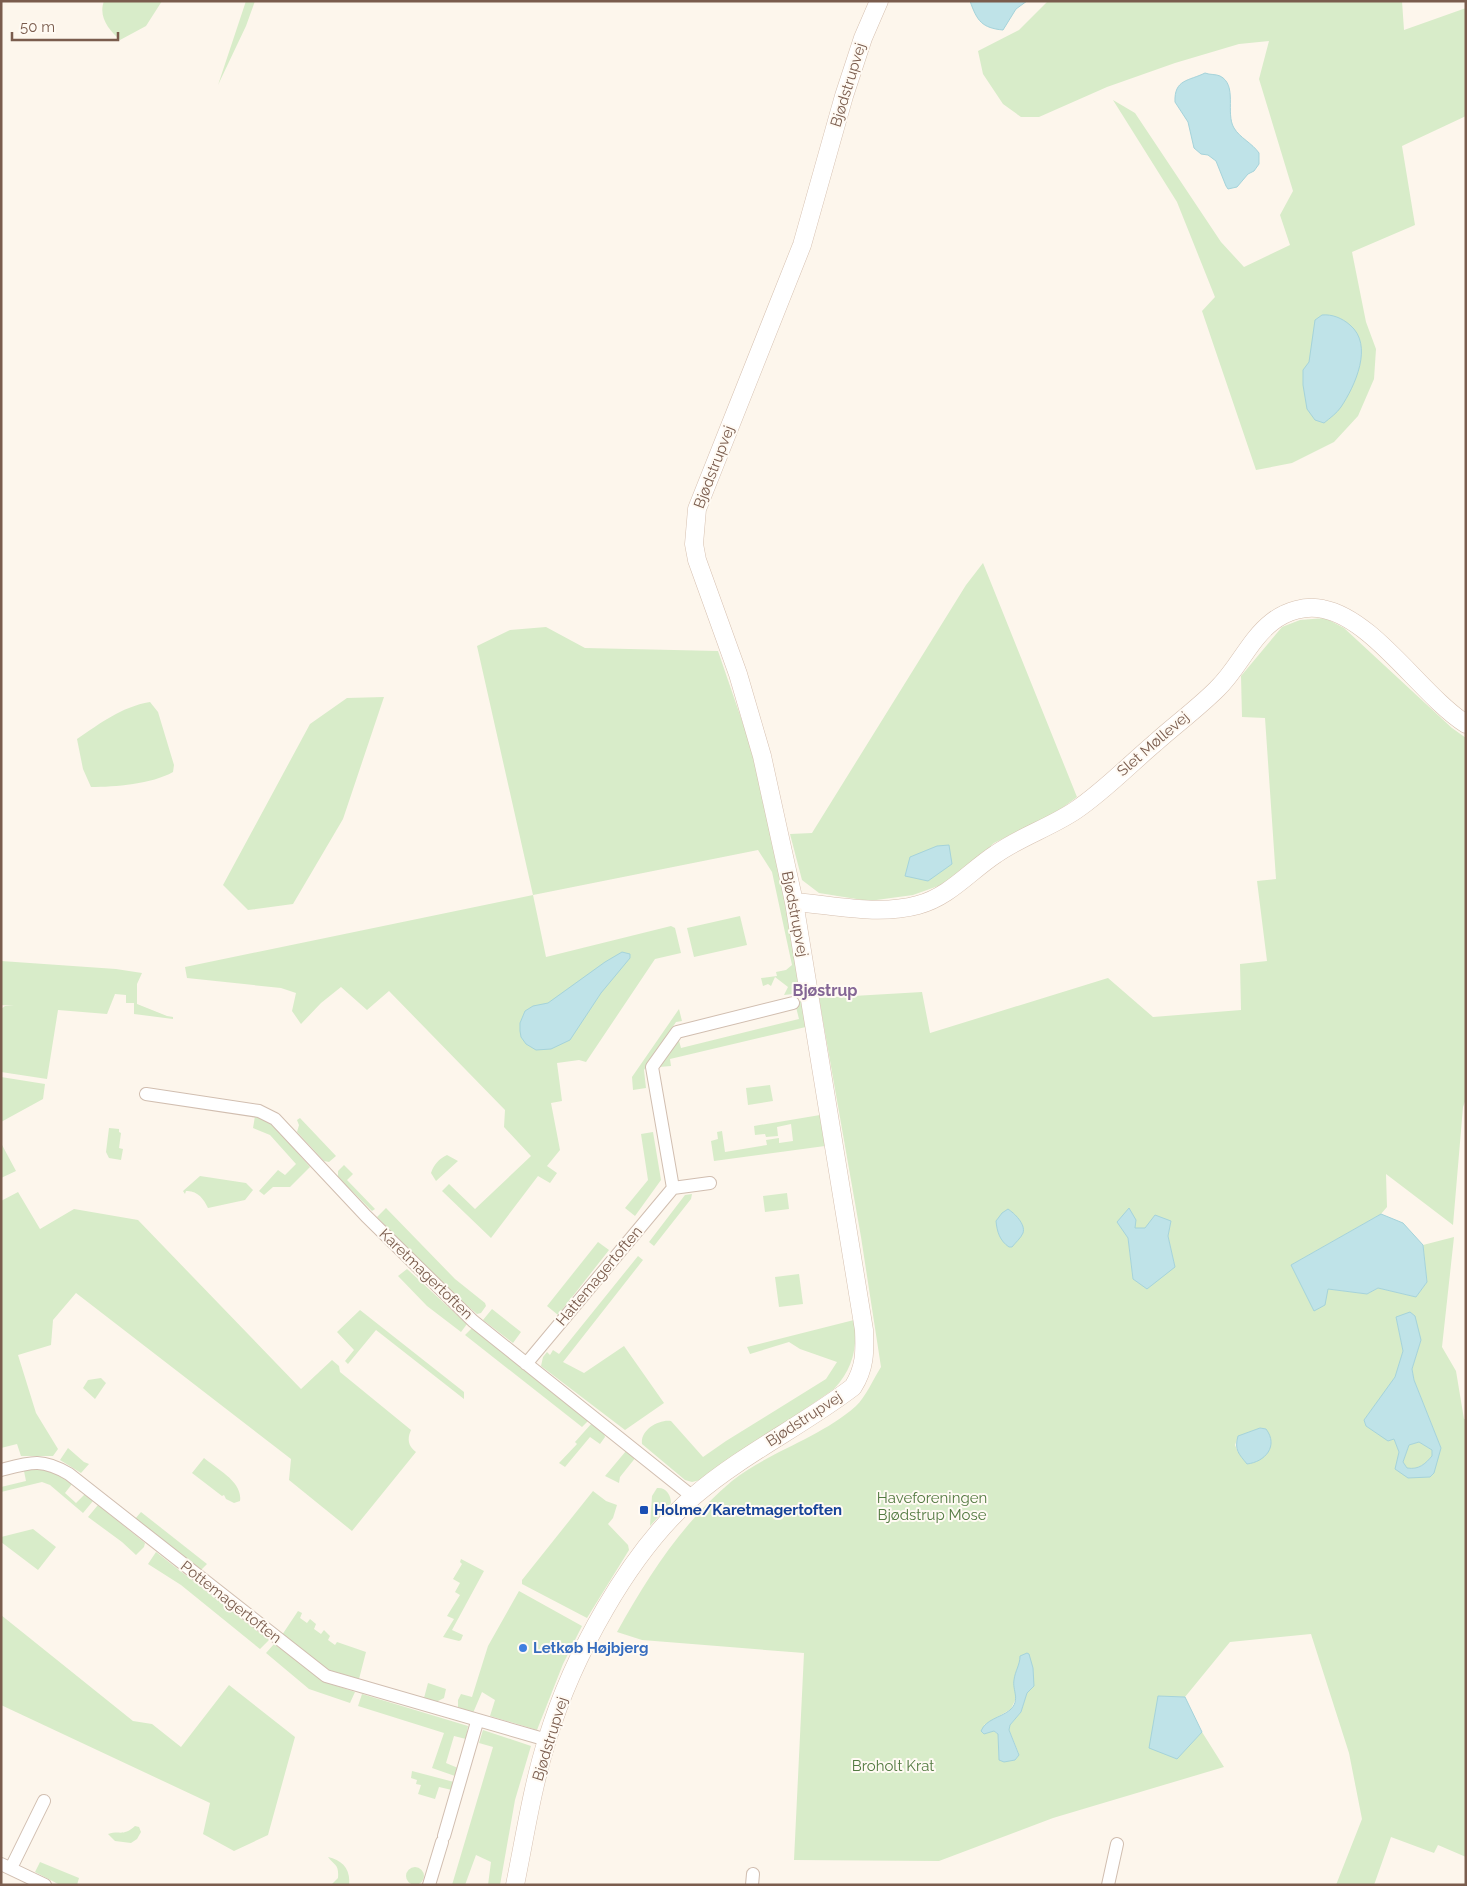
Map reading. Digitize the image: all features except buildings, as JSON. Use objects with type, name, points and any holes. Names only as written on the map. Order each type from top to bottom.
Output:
[{"type":"street","name":"Bjødstrupvej","points":[[515,1885],[528,1814],[547,1740],[564,1693],[598,1622],[644,1551],[693,1497],[745,1458],[853,1387],[864,1364],[864,1330],[794,902],[762,756],[738,674],[697,560],[694,544],[694,527],[697,509],[802,245],[844,96],[863,38],[879,1]]},
{"type":"street","name":"Slet Møllevej","points":[[794,902],[870,909],[900,909],[919,905],[941,896],[996,854],[1015,842],[1061,820],[1093,797],[1218,688],[1261,632],[1272,621],[1295,610],[1320,608],[1335,612],[1350,620],[1375,639],[1445,709],[1466,724]]},
{"type":"street","points":[[710,1182],[673,1188],[652,1067],[676,1032],[794,1003]]},
{"type":"street","name":"Karetmagertoften","points":[[146,1094],[259,1111],[275,1119],[408,1259],[473,1321],[693,1497]]},
{"type":"street","name":"Hattemagertoften","points":[[526,1364],[673,1188]]},
{"type":"street","name":"Pottemagertoften","points":[[1,1470],[31,1462],[54,1465],[70,1474],[326,1676],[477,1722],[547,1740]]},
{"type":"street","points":[[429,1885],[477,1722]]},
{"type":"street","points":[[44,1801],[6,1866],[45,1885]]},
{"type":"street","points":[[1108,1885],[1117,1844]]},
{"type":"green space","points":[[104,1],[162,1],[146,26],[120,40],[106,23],[102,12]]},
{"type":"green space","points":[[246,1],[255,1],[246,26],[218,85]]},
{"type":"green space","points":[[1048,1],[1402,1],[1404,30],[1466,8],[1466,116],[1402,146],[1415,225],[1352,252],[1366,322],[1376,349],[1374,379],[1358,416],[1334,442],[1292,463],[1256,470],[1202,311],[1215,297],[1177,202],[1113,100],[1135,113],[1221,242],[1244,267],[1290,245],[1280,215],[1293,191],[1259,79],[1269,41],[1239,44],[1175,63],[1107,87],[1039,117],[1021,117],[1003,104],[983,74],[978,51],[1019,30]]},
{"type":"green space","points":[[983,563],[1077,797],[1058,811],[994,843],[967,869],[941,885],[913,895],[869,901],[819,893],[802,880],[790,834],[812,833],[966,585]]},
{"type":"green space","points":[[1325,618],[1344,628],[1452,728],[1466,738],[1466,1099],[1463,1107],[1453,1225],[1386,1174],[1387,1207],[1381,1214],[1291,1265],[1328,1289],[1367,1294],[1378,1288],[1416,1297],[1427,1282],[1423,1245],[1454,1237],[1442,1347],[1456,1371],[1464,1419],[1466,1419],[1466,1857],[1438,1845],[1434,1853],[1391,1837],[1374,1885],[1336,1885],[1362,1819],[1349,1753],[1311,1634],[1230,1642],[1185,1697],[1158,1696],[1177,1758],[1202,1732],[1224,1767],[1053,1818],[939,1861],[794,1860],[804,1653],[642,1640],[617,1632],[654,1570],[682,1532],[714,1497],[747,1470],[842,1417],[856,1406],[881,1367],[861,1237],[819,998],[922,992],[930,1033],[1108,978],[1153,1017],[1241,1010],[1240,964],[1267,961],[1257,881],[1276,879],[1265,718],[1242,717],[1241,676],[1282,627],[1300,620]],"holes":[[[1171,1221],[1168,1236],[1175,1267],[1133,1279],[1128,1238],[1134,1228],[1145,1228]],[[1396,1317],[1421,1340],[1412,1369],[1414,1380],[1441,1448],[1429,1477],[1396,1469],[1399,1452],[1394,1439],[1388,1440],[1366,1426],[1364,1420],[1395,1378],[1403,1351]],[[1260,1428],[1266,1429],[1238,1452],[1235,1445],[1238,1437]],[[1020,1656],[1027,1693],[1021,1712],[1010,1725],[1009,1730],[1019,1754],[999,1760],[998,1734],[984,1725],[1011,1709],[1017,1696],[1014,1681],[1020,1664]]]},
{"type":"green space","points":[[546,627],[585,648],[718,651],[752,750],[785,879],[802,997],[794,999],[793,994],[784,995],[788,987],[775,977],[771,986],[768,984],[763,986],[761,978],[777,976],[776,972],[786,970],[792,965],[772,872],[758,850],[533,895],[477,646],[510,630]]},
{"type":"green space","points":[[384,697],[343,819],[293,904],[248,910],[223,885],[310,724],[347,698]]},
{"type":"green space","points":[[150,702],[158,712],[174,765],[173,772],[144,782],[91,787],[83,769],[77,739],[120,712]]},
{"type":"green space","points":[[533,895],[546,957],[671,926],[675,928],[681,953],[655,959],[586,1062],[579,1060],[557,1063],[562,1101],[551,1103],[560,1150],[547,1166],[557,1173],[550,1183],[538,1176],[491,1238],[442,1191],[449,1184],[475,1209],[531,1156],[504,1127],[505,1110],[389,991],[367,1010],[341,987],[321,1003],[301,1024],[292,1011],[296,993],[281,988],[187,978],[185,967]]},
{"type":"green space","points":[[740,916],[747,945],[694,957],[687,928]]},
{"type":"green space","points":[[1,961],[116,969],[142,973],[137,984],[137,1004],[173,1017],[173,1019],[134,1014],[134,1003],[126,1003],[126,995],[115,994],[107,1014],[58,1010],[47,1079],[1,1072],[1,1009],[5,1006],[14,1006],[1,1005]]},
{"type":"green space","points":[[806,1000],[810,1026],[670,1059],[671,1066],[659,1067],[678,1037],[681,1048],[799,1019],[795,1003]]},
{"type":"green space","points":[[679,1009],[682,1021],[676,1022],[644,1070],[646,1088],[633,1090],[632,1077]]},
{"type":"green space","points":[[1,1077],[45,1084],[43,1099],[1,1122]]},
{"type":"green space","points":[[770,1085],[773,1101],[748,1105],[746,1088]]},
{"type":"green space","points":[[820,1115],[825,1146],[714,1161],[711,1141],[718,1139],[717,1132],[722,1131],[725,1152],[767,1145],[766,1140],[779,1138],[779,1143],[793,1141],[791,1124],[777,1127],[778,1136],[766,1137],[765,1134],[755,1135],[754,1126]]},
{"type":"green space","points":[[255,1116],[268,1119],[310,1167],[290,1187],[273,1187],[264,1195],[259,1191],[278,1170],[285,1175],[296,1164],[270,1135],[253,1128]]},
{"type":"green space","points":[[300,1118],[336,1156],[329,1162],[324,1161],[297,1132],[299,1125],[297,1120]]},
{"type":"green space","points":[[109,1128],[119,1129],[121,1133],[119,1148],[123,1149],[121,1160],[109,1158],[106,1152]]},
{"type":"green space","points":[[653,1132],[661,1180],[635,1216],[625,1208],[648,1180],[641,1134]]},
{"type":"green space","points":[[1,1143],[16,1171],[1,1178]]},
{"type":"green space","points":[[447,1155],[458,1161],[436,1181],[431,1173],[432,1170],[437,1162]]},
{"type":"green space","points":[[344,1165],[353,1174],[347,1180],[375,1209],[372,1211],[338,1177],[338,1171]]},
{"type":"green space","points":[[200,1176],[246,1183],[253,1190],[245,1200],[208,1208],[197,1194],[186,1191],[185,1194],[183,1191]]},
{"type":"green space","points":[[18,1192],[40,1229],[74,1209],[138,1220],[301,1389],[332,1360],[339,1366],[340,1372],[411,1430],[409,1442],[416,1452],[352,1531],[289,1480],[291,1459],[76,1293],[53,1320],[51,1345],[18,1355],[36,1413],[58,1449],[53,1456],[21,1456],[17,1444],[1,1448],[1,1201]]},
{"type":"green space","points":[[787,1193],[789,1209],[765,1212],[763,1196]]},
{"type":"green space","points":[[692,1194],[691,1199],[654,1246],[649,1242],[685,1195]]},
{"type":"green space","points":[[386,1208],[455,1279],[485,1303],[486,1306],[481,1313],[477,1314],[445,1287],[377,1217]]},
{"type":"green space","points":[[598,1242],[609,1250],[558,1315],[547,1306]]},
{"type":"green space","points":[[638,1256],[643,1260],[563,1362],[584,1373],[624,1346],[664,1403],[625,1430],[541,1366],[543,1357],[547,1352],[550,1355],[553,1350],[559,1354]]},
{"type":"green space","points":[[407,1269],[467,1324],[461,1332],[427,1306],[398,1276]]},
{"type":"green space","points":[[799,1274],[803,1304],[779,1307],[775,1277]]},
{"type":"green space","points":[[492,1309],[521,1332],[513,1343],[483,1320]]},
{"type":"green space","points":[[360,1310],[464,1392],[464,1399],[376,1330],[348,1364],[345,1361],[354,1350],[337,1332]]},
{"type":"green space","points":[[854,1320],[855,1339],[853,1357],[846,1374],[834,1389],[704,1479],[692,1482],[685,1480],[642,1444],[644,1434],[651,1426],[671,1421],[703,1457],[826,1379],[837,1362],[800,1349],[789,1342],[750,1354],[747,1347]]},
{"type":"green space","points":[[472,1328],[589,1420],[582,1427],[465,1335]]},
{"type":"green space","points":[[101,1378],[106,1383],[95,1399],[83,1388],[88,1380]]},
{"type":"green space","points":[[592,1423],[604,1433],[605,1437],[600,1444],[590,1437],[565,1467],[559,1463],[577,1444],[575,1442]]},
{"type":"green space","points":[[1419,1442],[1432,1450],[1432,1456],[1421,1466],[1407,1468],[1403,1462],[1409,1445]]},
{"type":"green space","points":[[68,1448],[89,1464],[81,1473],[60,1460]]},
{"type":"green space","points":[[626,1451],[636,1457],[620,1477],[619,1483],[605,1476]]},
{"type":"green space","points":[[204,1458],[228,1476],[240,1494],[240,1501],[234,1503],[226,1499],[224,1495],[222,1496],[192,1473]]},
{"type":"green space","points":[[37,1468],[64,1478],[72,1484],[65,1493],[76,1503],[85,1494],[93,1501],[83,1513],[50,1485],[42,1482],[1,1492],[1,1487],[26,1481],[24,1471]]},
{"type":"green space","points":[[657,1488],[667,1492],[671,1503],[650,1526],[652,1496]]},
{"type":"green space","points":[[593,1491],[606,1501],[617,1505],[613,1518],[608,1524],[628,1545],[629,1550],[587,1618],[522,1584],[522,1580]]},
{"type":"green space","points":[[98,1505],[145,1543],[144,1547],[136,1555],[122,1542],[88,1517]]},
{"type":"green space","points":[[141,1512],[207,1564],[201,1570],[135,1519]]},
{"type":"green space","points":[[33,1529],[56,1547],[38,1570],[1,1542],[1,1537]]},
{"type":"green space","points":[[156,1552],[269,1640],[260,1649],[181,1585],[148,1564]]},
{"type":"green space","points":[[461,1559],[484,1571],[452,1630],[463,1635],[459,1641],[443,1637],[454,1619],[447,1616],[460,1595],[455,1592],[460,1583],[453,1579],[462,1564],[460,1562]]},
{"type":"green space","points":[[519,1591],[582,1626],[563,1664],[537,1730],[490,1716],[495,1700],[482,1692],[473,1713],[458,1707],[458,1700],[461,1694],[472,1697],[488,1646]]},
{"type":"green space","points":[[298,1611],[302,1613],[300,1618],[307,1623],[310,1619],[316,1624],[314,1629],[321,1634],[324,1630],[330,1636],[328,1640],[335,1645],[337,1642],[366,1652],[359,1679],[329,1670],[282,1635]]},
{"type":"green space","points":[[1,1615],[133,1721],[152,1724],[181,1747],[229,1685],[295,1737],[268,1835],[234,1851],[203,1834],[210,1803],[1,1705]]},
{"type":"green space","points":[[274,1644],[328,1683],[355,1692],[350,1703],[309,1689],[266,1653]]},
{"type":"green space","points":[[428,1683],[446,1689],[444,1698],[436,1702],[424,1698]]},
{"type":"green space","points":[[362,1694],[468,1726],[466,1739],[454,1736],[446,1763],[458,1768],[455,1776],[432,1768],[444,1733],[358,1706]]},
{"type":"green space","points":[[483,1730],[531,1746],[515,1800],[500,1885],[488,1885],[491,1862],[476,1855],[465,1885],[452,1885],[493,1747],[479,1743]]},
{"type":"green space","points":[[412,1771],[454,1782],[452,1790],[439,1787],[435,1799],[418,1794],[421,1785],[416,1784],[417,1780],[411,1778]]},
{"type":"green space","points":[[135,1826],[139,1827],[141,1832],[137,1839],[131,1843],[115,1841],[108,1834],[124,1832]]},
{"type":"green space","points":[[328,1857],[337,1860],[347,1870],[349,1885],[328,1885],[338,1878],[338,1870]]},
{"type":"green space","points":[[40,1862],[79,1878],[77,1885],[60,1885],[35,1872]]},
{"type":"green space","points":[[411,1867],[419,1867],[424,1872],[422,1883],[411,1885],[406,1880],[406,1872]]},
{"type":"water","points":[[970,1],[1027,1],[1016,9],[1003,30],[990,27],[981,22],[975,14]]},
{"type":"water","points":[[1205,73],[1218,75],[1225,80],[1229,86],[1234,128],[1259,153],[1259,164],[1237,187],[1228,189],[1216,161],[1208,155],[1201,154],[1194,148],[1188,122],[1175,102],[1175,94],[1180,85]]},
{"type":"water","points":[[1322,315],[1329,315],[1344,320],[1357,333],[1361,343],[1360,366],[1352,388],[1341,407],[1324,423],[1315,420],[1307,409],[1303,385],[1303,370],[1309,362],[1315,320]]},
{"type":"water","points":[[949,845],[952,864],[928,881],[905,876],[910,857],[937,846]]},
{"type":"water","points":[[622,952],[630,954],[630,958],[601,993],[570,1040],[551,1049],[536,1050],[526,1044],[521,1037],[520,1031],[520,1023],[525,1011],[533,1006],[548,1003]]},
{"type":"water","points":[[1129,1208],[1136,1220],[1135,1228],[1145,1228],[1155,1215],[1171,1221],[1168,1236],[1175,1267],[1147,1289],[1133,1279],[1128,1238],[1117,1222]]},
{"type":"water","points":[[1008,1209],[1019,1219],[1023,1226],[1021,1237],[1012,1247],[1006,1245],[1001,1239],[996,1221]]},
{"type":"water","points":[[1381,1214],[1403,1223],[1423,1245],[1427,1282],[1416,1297],[1378,1288],[1367,1294],[1328,1289],[1325,1305],[1314,1311],[1291,1265]]},
{"type":"water","points":[[1410,1312],[1415,1316],[1421,1340],[1412,1369],[1414,1380],[1441,1448],[1434,1473],[1430,1477],[1408,1478],[1395,1469],[1399,1452],[1394,1439],[1388,1441],[1366,1426],[1364,1420],[1395,1377],[1403,1351],[1396,1317]],"holes":[[[1419,1442],[1432,1450],[1432,1456],[1418,1467],[1407,1468],[1403,1462],[1409,1445]]]},
{"type":"water","points":[[1260,1428],[1266,1429],[1270,1435],[1270,1447],[1264,1457],[1254,1463],[1247,1464],[1237,1448],[1238,1436]]},
{"type":"water","points":[[1027,1653],[1033,1668],[1034,1686],[1027,1693],[1021,1712],[1010,1725],[1009,1730],[1019,1755],[1015,1760],[1004,1762],[999,1760],[998,1734],[994,1731],[984,1734],[981,1731],[986,1724],[1006,1713],[1013,1706],[1016,1699],[1014,1684],[1020,1656]]},
{"type":"water","points":[[1158,1696],[1185,1697],[1202,1732],[1177,1759],[1149,1748]]},
{"type":"place","name":"Holme/Karetmagertoften","points":[[644,1510]]},
{"type":"place","name":"Letkøb Højbjerg","points":[[523,1648]]},
{"type":"district","name":"Bjøstrup","points":[[825,990]]},
{"type":"park label","name":"Haveforeningen Bjødstrup Mose","points":[[932,1506]]},
{"type":"park label","name":"Broholt Krat","points":[[893,1766]]}]
